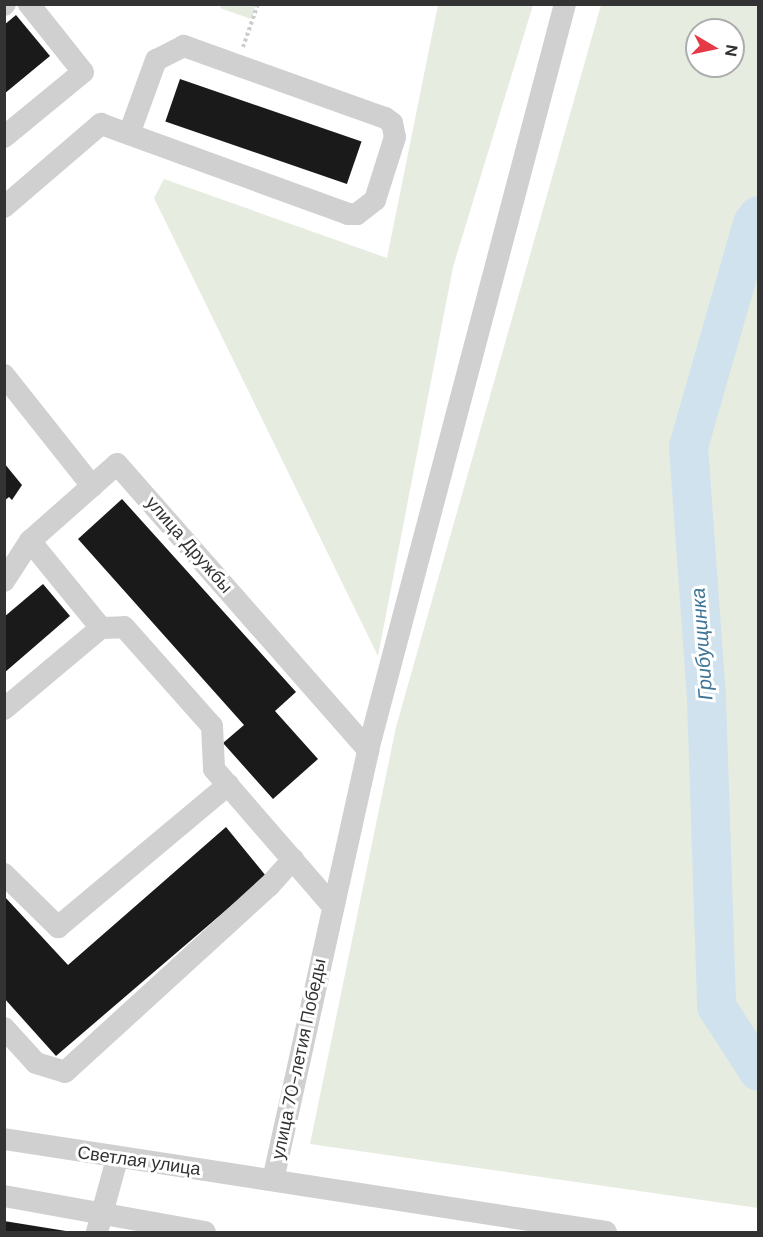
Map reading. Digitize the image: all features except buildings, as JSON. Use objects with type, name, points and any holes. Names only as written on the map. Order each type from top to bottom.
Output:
[{"type":"street","points":[[4,137],[83,72],[29,4]]},
{"type":"street","name":"улица 70-летия Победы","points":[[565,4],[368,750],[273,1180],[606,1233]]},
{"type":"street","points":[[4,207],[101,124],[348,214],[367,209],[375,200],[394,146],[392,123],[184,46],[156,60],[129,134]]},
{"type":"street","points":[[4,375],[92,486]]},
{"type":"street","name":"улица Дружбы","points":[[5,581],[30,541],[117,464],[368,750]]},
{"type":"street","points":[[30,541],[101,628]]},
{"type":"street","points":[[4,709],[101,628],[124,627],[212,726],[214,769],[332,905]]},
{"type":"street","points":[[4,874],[58,927],[228,785]]},
{"type":"street","points":[[4,1028],[36,1063],[64,1072],[269,886],[293,859]]},
{"type":"street","name":"Светлая улица","points":[[4,1139],[117,1159],[273,1180]]},
{"type":"street","points":[[98,1223],[117,1159]]},
{"type":"street","points":[[4,1196],[98,1223],[205,1233]]},
{"type":"path","points":[[237,64],[258,4]]},
{"type":"shaded area","points":[[222,4],[256,5],[251,19],[220,8]]},
{"type":"shaded area","points":[[438,5],[533,5],[453,267],[378,656],[154,198],[164,179],[387,258]]},
{"type":"shaded area","points":[[601,5],[758,5],[758,1208],[310,1144],[396,727]]},
{"type":"waterway","name":"Грибущинка","points":[[758,215],[752,223],[688,446],[706,699],[716,1006],[758,1071]]}]
